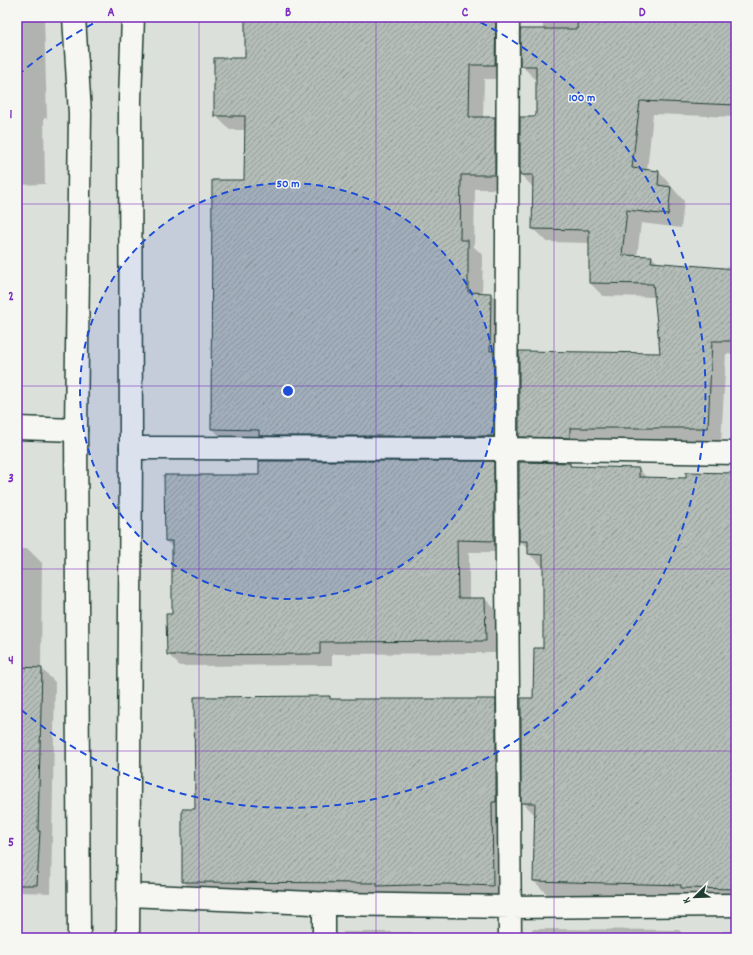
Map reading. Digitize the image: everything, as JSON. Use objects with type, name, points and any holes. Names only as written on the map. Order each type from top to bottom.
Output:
[{"type":"street","points":[[74,17],[80,114],[76,430],[79,938]]},
{"type":"street","points":[[128,938],[131,448],[130,100],[133,17]]},
{"type":"street","points":[[508,17],[506,449],[510,938]]},
{"type":"street","points":[[17,428],[76,430]]},
{"type":"street","points":[[131,448],[506,449],[736,454]]},
{"type":"street","points":[[128,895],[324,903],[510,907],[736,905]]},
{"type":"street","points":[[324,903],[324,938]]},
{"type":"shaded area","points":[[17,17],[736,17],[736,938],[17,938]]},
{"type":"building","points":[[245,17],[496,17],[495,65],[470,65],[469,117],[495,117],[495,175],[461,175],[460,240],[468,240],[468,292],[491,293],[490,351],[494,351],[494,436],[259,436],[259,430],[211,429],[212,180],[244,180],[245,116],[214,116],[214,58],[245,58]]},
{"type":"building","points":[[578,17],[736,17],[736,105],[640,101],[632,168],[659,171],[658,185],[671,187],[668,215],[627,210],[622,255],[652,256],[651,262],[736,269],[736,341],[712,341],[708,428],[570,428],[570,438],[519,437],[519,351],[660,353],[653,284],[589,283],[589,230],[532,229],[533,175],[520,175],[520,117],[534,117],[536,115],[536,66],[520,66],[520,29],[577,29]]},
{"type":"building","points":[[259,461],[494,461],[494,541],[457,540],[458,598],[485,598],[486,641],[320,642],[320,654],[167,655],[166,614],[172,614],[172,541],[165,541],[164,475],[259,475]]},
{"type":"building","points":[[519,462],[570,463],[570,466],[639,468],[639,477],[686,478],[686,472],[736,473],[736,889],[681,888],[681,885],[533,881],[535,803],[521,803],[521,698],[533,698],[534,648],[543,648],[543,555],[528,554],[528,541],[519,541]]},
{"type":"building","points":[[17,667],[42,668],[38,831],[40,831],[37,885],[17,885]]},
{"type":"building","points":[[330,696],[330,699],[496,699],[496,802],[492,802],[493,886],[447,884],[377,886],[377,883],[182,882],[182,809],[195,809],[194,697]]}]
